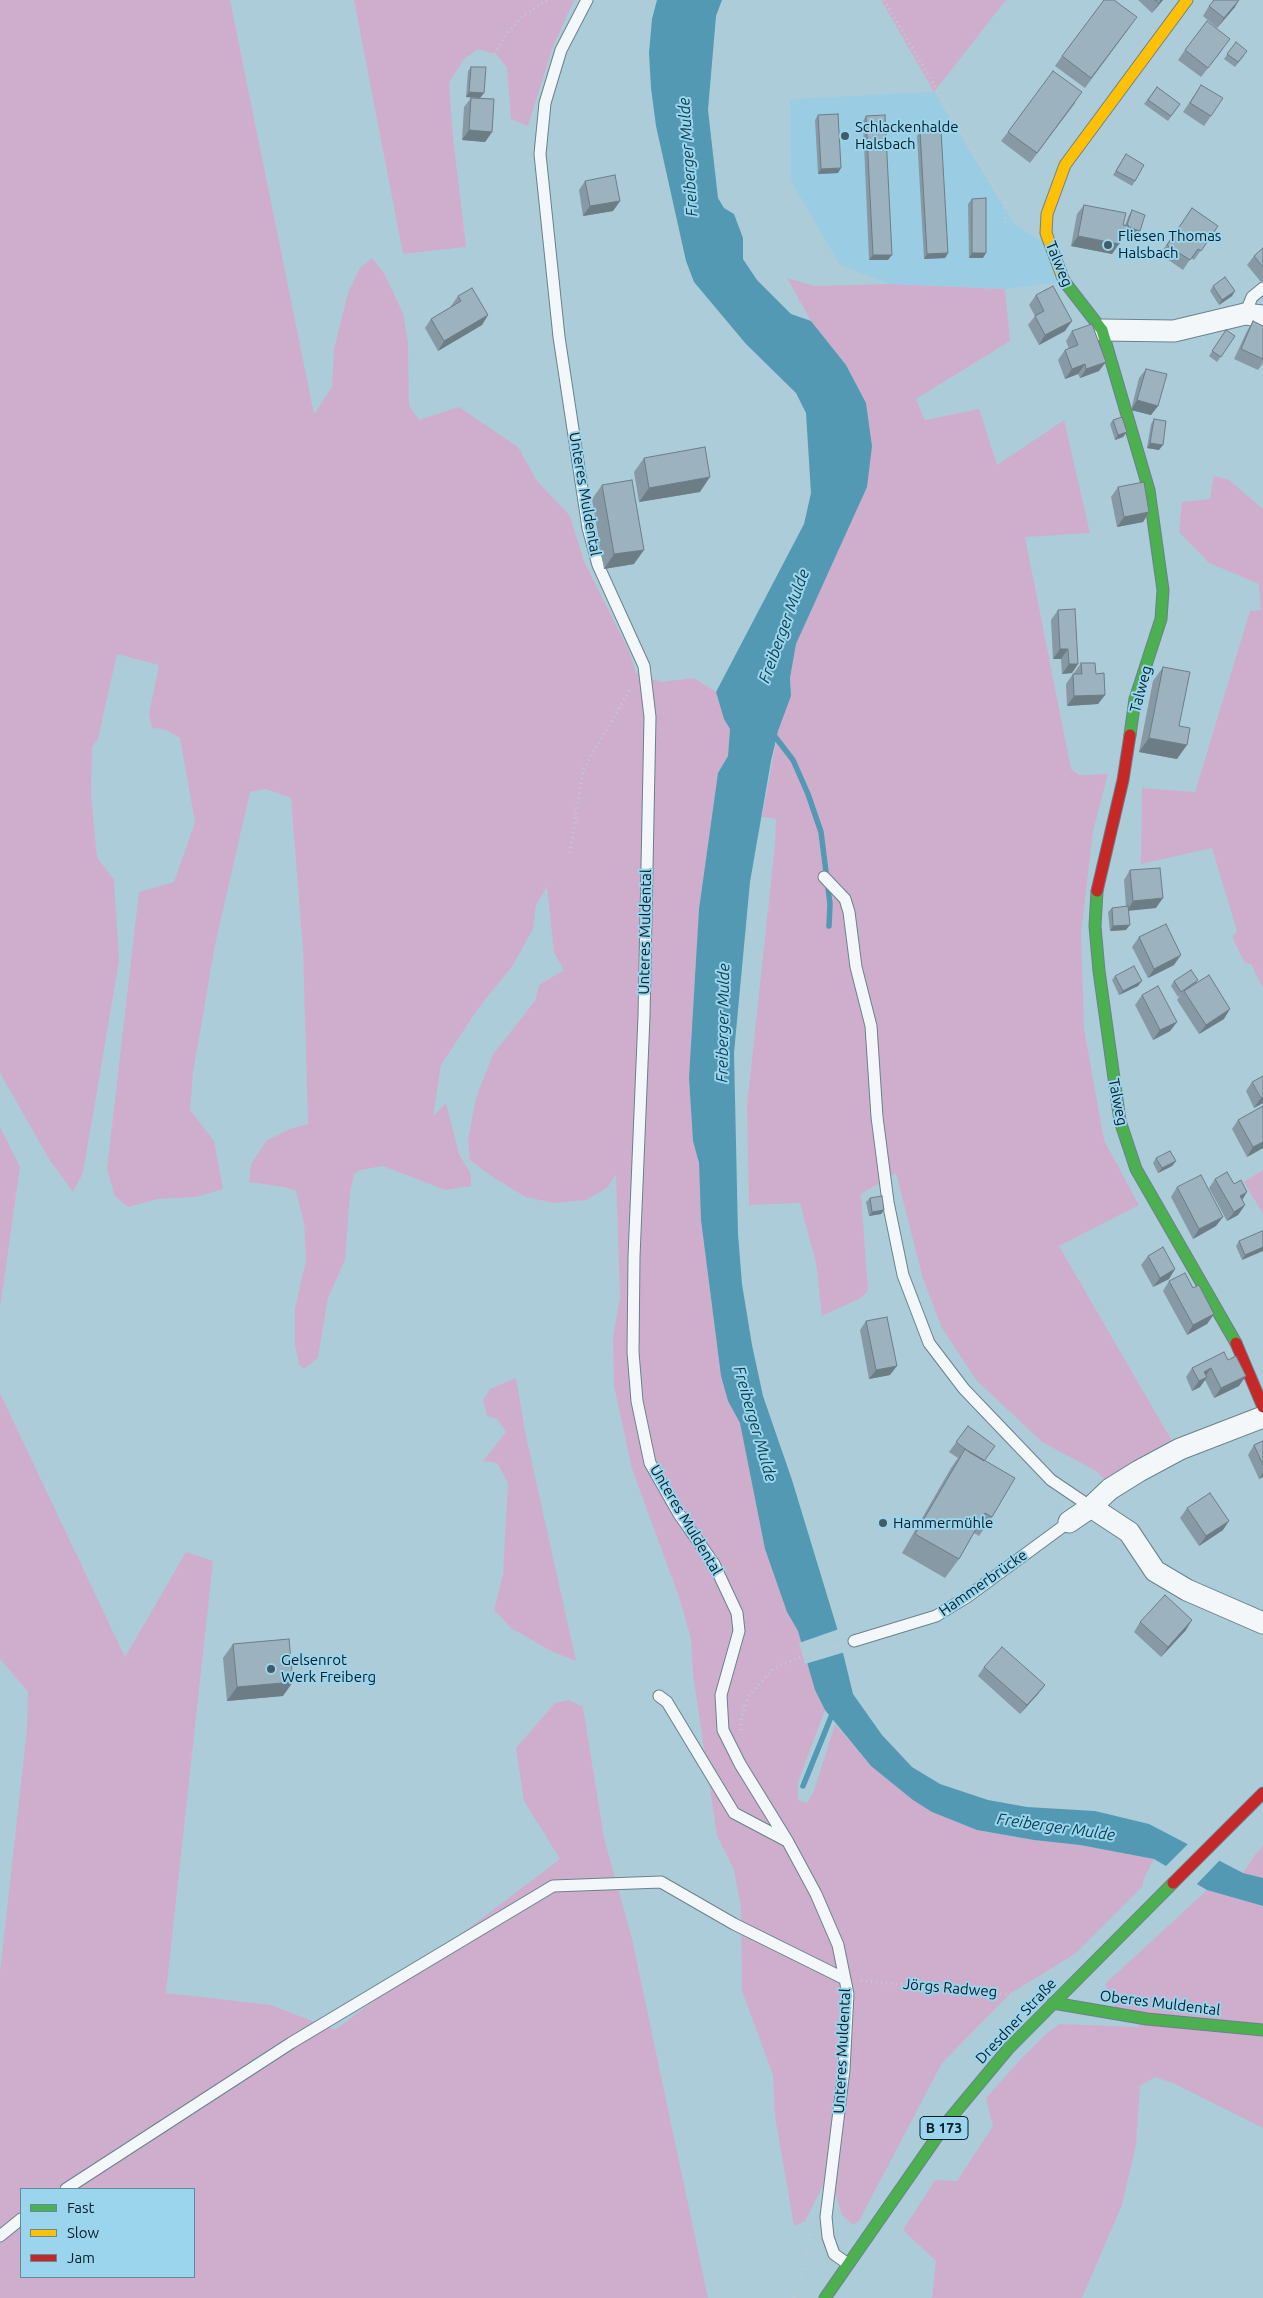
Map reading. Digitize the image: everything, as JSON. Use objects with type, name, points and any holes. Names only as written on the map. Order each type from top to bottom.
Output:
[{"type":"street","name":"Talweg","points":[[1187,0],[1064,165],[1047,214],[1046,233],[1064,282],[1102,330],[1149,490],[1163,590],[1160,619],[1135,699],[1123,780],[1097,888],[1096,926],[1099,971],[1110,1062],[1120,1121],[1136,1169],[1240,1350],[1263,1407]]},
{"type":"street","points":[[1102,330],[1174,331],[1254,315]]},
{"type":"street","points":[[1069,1522],[1110,1489],[1139,1471],[1180,1450],[1263,1417]]},
{"type":"street","points":[[1091,1506],[1129,1532],[1155,1571],[1186,1590],[1263,1623]]},
{"type":"street","name":"Dresdner Straße","points":[[825,2298],[948,2121],[1008,2049],[1263,1794]]},
{"type":"street","name":"Oberes Muldental","points":[[1053,2003],[1147,2019],[1263,2030]]},
{"type":"lane","name":"Unteres Muldental","points":[[586,0],[561,50],[548,94],[540,154],[558,337],[588,528],[598,565],[644,666],[650,716],[644,1016],[634,1258],[633,1352],[636,1391],[650,1462],[679,1514],[714,1564],[737,1613],[740,1631],[721,1695],[723,1730],[740,1764],[788,1842],[816,1894],[838,1945],[848,1994],[844,2070],[826,2217],[828,2237],[834,2254],[848,2264]]},
{"type":"lane","points":[[1254,315],[1252,297],[1263,288]]},
{"type":"lane","points":[[824,877],[845,899],[849,912],[856,967],[871,1026],[877,1117],[888,1202],[903,1275],[929,1343],[964,1389],[1051,1480],[1091,1506]]},
{"type":"lane","name":"Hammerbrücke","points":[[854,1641],[936,1616],[967,1597],[1069,1522]]},
{"type":"lane","points":[[659,1696],[667,1702],[734,1813],[788,1842]]},
{"type":"lane","points":[[68,2188],[291,2043],[553,1886],[661,1882],[734,1924],[846,1979]]},
{"type":"lane","points":[[0,2236],[20,2220]]},
{"type":"path","points":[[492,58],[507,33],[524,16],[547,0]]},
{"type":"path","points":[[884,0],[1004,203],[1005,223]]},
{"type":"path","points":[[570,853],[583,770],[644,666]]},
{"type":"path","points":[[740,1764],[741,1719],[749,1696],[774,1668],[802,1656],[854,1641]]},
{"type":"path","name":"Jörgs Radweg","points":[[846,1979],[1010,1993],[1053,2003]]},
{"type":"path","points":[[794,2298],[806,2266],[812,2229],[826,2217]]},
{"type":"shaded area","points":[[0,0],[230,0],[314,414],[332,387],[334,349],[348,293],[360,268],[372,258],[384,273],[403,313],[408,342],[409,405],[419,420],[459,407],[518,447],[537,481],[570,516],[584,561],[629,651],[636,673],[661,682],[694,678],[716,692],[724,719],[730,729],[728,756],[718,773],[699,909],[689,1078],[693,1141],[699,1163],[701,1220],[721,1376],[728,1401],[740,1422],[765,1549],[787,1612],[798,1631],[815,1690],[825,1710],[798,1782],[798,1800],[807,1803],[814,1791],[835,1724],[871,1766],[932,1812],[977,1830],[1033,1840],[1080,1845],[1154,1859],[1143,1880],[1143,1886],[1075,1954],[1011,1993],[942,2063],[859,2221],[853,2225],[842,2215],[833,2186],[823,2186],[805,2221],[794,2226],[775,2117],[773,2075],[742,1991],[741,1908],[734,1870],[717,1836],[693,1674],[691,1639],[679,1597],[632,1469],[614,1386],[613,1337],[620,1297],[616,1174],[607,1188],[586,1200],[554,1203],[526,1197],[494,1178],[470,1160],[468,1140],[476,1098],[493,1054],[535,1001],[539,985],[564,970],[554,953],[547,887],[536,905],[533,929],[513,965],[477,1010],[441,1065],[433,1116],[446,1103],[459,1154],[471,1174],[471,1186],[445,1190],[383,1166],[360,1170],[354,1174],[350,1194],[345,1260],[328,1298],[318,1358],[304,1369],[299,1365],[295,1345],[295,1308],[306,1261],[304,1223],[296,1191],[284,1187],[249,1182],[251,1164],[267,1140],[290,1129],[308,1124],[303,950],[291,798],[266,789],[250,792],[215,945],[193,1073],[190,1110],[214,1141],[223,1189],[196,1197],[158,1199],[128,1207],[115,1196],[107,1169],[139,892],[174,882],[195,822],[180,738],[164,729],[152,728],[149,714],[159,665],[117,654],[98,739],[92,747],[91,795],[97,857],[114,880],[119,961],[83,1173],[73,1192],[49,1159],[0,1073]]},
{"type":"shaded area","points":[[354,0],[574,0],[552,49],[528,126],[511,119],[507,68],[497,55],[478,49],[464,59],[449,83],[453,137],[466,247],[403,254]]},
{"type":"shaded area","points":[[881,0],[1006,0],[934,92]]},
{"type":"shaded area","points":[[934,92],[1014,224],[1051,247],[1064,282],[1005,289],[890,284],[840,265],[791,181],[790,99]]},
{"type":"shaded area","points":[[787,278],[814,286],[890,284],[1005,289],[1010,341],[916,399],[925,420],[979,409],[997,465],[1064,420],[1090,533],[1025,537],[1071,769],[1079,775],[1108,774],[1093,831],[1081,933],[1084,1029],[1104,1140],[1139,1205],[1059,1246],[1183,1460],[1116,1490],[1096,1471],[1042,1442],[976,1380],[942,1328],[923,1279],[896,1173],[861,1194],[868,1291],[859,1299],[822,1316],[816,1263],[800,1203],[749,1205],[747,1105],[775,845],[776,819],[762,817],[778,731],[791,696],[790,678],[796,644],[834,559],[872,446],[866,403],[846,365],[811,321]]},
{"type":"shaded area","points":[[1214,476],[1229,480],[1263,509],[1263,988],[1251,964],[1245,963],[1232,937],[1237,931],[1212,848],[1141,864],[1142,788],[1195,792],[1250,611],[1261,610],[1259,584],[1209,563],[1179,532],[1182,502],[1210,499]]},
{"type":"shaded area","points":[[0,1127],[20,1167],[0,1308]]},
{"type":"shaded area","points":[[1263,1170],[1263,1214],[1244,1182]]},
{"type":"shaded area","points":[[516,1378],[526,1436],[576,1661],[553,1652],[511,1628],[494,1610],[503,1574],[508,1483],[497,1463],[483,1461],[506,1432],[497,1419],[487,1416],[483,1400],[490,1389]]},
{"type":"shaded area","points":[[0,1393],[125,1657],[186,1552],[213,1561],[166,1993],[271,2005],[335,2030],[560,1859],[524,1801],[516,1748],[555,1703],[569,1700],[583,1707],[604,1838],[632,1939],[708,2298],[0,2298],[0,1973],[27,1728],[28,1692],[0,1659]]},
{"type":"shaded area","points":[[1263,1846],[1263,1878],[1243,1873],[1255,1855]]},
{"type":"shaded area","points":[[1207,1890],[1263,1906],[1263,2128],[1175,2084],[1155,2077],[1140,2086],[1136,2145],[1122,2205],[1082,2298],[932,2298],[936,2261],[903,2230],[935,2180],[957,2181],[993,2126],[986,2098],[1047,2033],[1060,2024],[1140,2027],[1114,2006],[1105,1984]]},
{"type":"water","name":"Freiberger Mulde","points":[[657,0],[722,0],[716,16],[708,110],[718,198],[724,208],[734,214],[743,238],[743,259],[757,280],[791,314],[811,321],[846,365],[866,403],[872,446],[867,487],[796,644],[790,678],[791,696],[778,731],[771,761],[750,882],[734,1053],[738,1234],[742,1284],[752,1345],[763,1396],[792,1480],[837,1628],[853,1694],[882,1735],[912,1767],[940,1784],[988,1800],[1027,1807],[1095,1811],[1149,1824],[1243,1873],[1263,1878],[1263,1906],[1207,1890],[1154,1859],[1080,1845],[1034,1840],[977,1830],[932,1812],[913,1800],[871,1766],[825,1710],[815,1690],[798,1631],[787,1612],[765,1549],[740,1423],[728,1401],[721,1376],[701,1220],[699,1163],[693,1141],[689,1078],[699,909],[718,773],[728,756],[730,729],[724,719],[716,692],[804,524],[811,493],[806,413],[796,393],[746,344],[694,282],[686,261],[656,126],[651,88],[649,53],[652,19]]},
{"type":"pier","points":[[839,1629],[845,1652],[805,1664],[799,1643]]},
{"type":"pier","points":[[1189,1843],[1221,1859],[1195,1886],[1164,1868]]},
{"type":"building","points":[[1104,0],[1114,0],[1137,17],[1091,78],[1062,56]]},
{"type":"building","points":[[1214,0],[1239,0],[1224,18],[1209,6]]},
{"type":"building","points":[[1207,21],[1230,39],[1208,68],[1185,50]]},
{"type":"building","points":[[1236,42],[1247,51],[1238,62],[1227,54]]},
{"type":"building","points":[[471,67],[486,67],[484,93],[469,92]]},
{"type":"building","points":[[1053,71],[1082,92],[1037,153],[1008,132]]},
{"type":"building","points":[[1201,85],[1223,98],[1211,116],[1190,103]]},
{"type":"building","points":[[1157,87],[1180,104],[1171,116],[1148,100]]},
{"type":"building","points":[[471,98],[494,99],[492,132],[469,130]]},
{"type":"building","points":[[838,114],[841,168],[821,169],[818,115]]},
{"type":"building","points":[[885,115],[892,255],[873,255],[866,116]]},
{"type":"building","points":[[941,130],[948,253],[927,254],[920,131]]},
{"type":"building","points":[[1126,154],[1144,165],[1135,181],[1116,171]]},
{"type":"building","points":[[615,175],[620,201],[590,206],[585,181]]},
{"type":"building","points":[[986,198],[986,253],[972,253],[972,199]]},
{"type":"building","points":[[1084,205],[1126,213],[1123,225],[1129,226],[1127,232],[1122,231],[1119,244],[1078,236]]},
{"type":"building","points":[[1192,208],[1218,226],[1201,251],[1198,249],[1190,260],[1167,245]]},
{"type":"building","points":[[1132,210],[1145,215],[1140,231],[1127,225]]},
{"type":"building","points":[[1263,248],[1263,267],[1254,256]]},
{"type":"building","points":[[1225,277],[1235,291],[1222,300],[1213,286]]},
{"type":"building","points":[[1053,286],[1072,321],[1045,335],[1035,316],[1044,311],[1036,295]]},
{"type":"building","points":[[472,288],[488,315],[444,341],[431,319],[461,301],[458,296]]},
{"type":"building","points":[[1253,321],[1263,326],[1263,359],[1241,349]]},
{"type":"building","points":[[1092,324],[1106,362],[1086,369],[1085,364],[1072,369],[1065,350],[1078,345],[1072,331]]},
{"type":"building","points":[[1226,330],[1235,336],[1221,357],[1212,351]]},
{"type":"building","points":[[1146,369],[1167,374],[1158,406],[1137,400]]},
{"type":"building","points":[[1122,417],[1127,432],[1118,435],[1113,420]]},
{"type":"building","points":[[1154,419],[1166,421],[1163,445],[1150,443]]},
{"type":"building","points":[[705,447],[710,477],[649,488],[644,458]]},
{"type":"building","points":[[632,480],[644,550],[614,554],[602,485]]},
{"type":"building","points":[[1144,482],[1149,512],[1124,517],[1118,487]]},
{"type":"building","points":[[1075,609],[1078,664],[1069,664],[1068,649],[1060,649],[1058,610]]},
{"type":"building","points":[[1081,663],[1095,663],[1096,674],[1104,673],[1105,695],[1074,696],[1073,674],[1082,674]]},
{"type":"building","points":[[1163,667],[1190,672],[1179,726],[1190,728],[1187,745],[1149,738]]},
{"type":"building","points":[[1160,868],[1163,898],[1133,901],[1130,870]]},
{"type":"building","points":[[1128,906],[1130,925],[1113,926],[1112,908]]},
{"type":"building","points":[[1166,924],[1181,955],[1154,969],[1139,937]]},
{"type":"building","points":[[1134,966],[1142,981],[1123,991],[1115,976]]},
{"type":"building","points":[[1191,970],[1198,980],[1181,992],[1174,981]]},
{"type":"building","points":[[1209,975],[1230,1009],[1206,1025],[1184,991]]},
{"type":"building","points":[[1158,986],[1177,1022],[1160,1030],[1142,995]]},
{"type":"building","points":[[1263,1076],[1263,1097],[1261,1098],[1252,1082]]},
{"type":"building","points":[[1263,1106],[1263,1142],[1253,1147],[1238,1120]]},
{"type":"building","points":[[1170,1151],[1176,1161],[1162,1168],[1156,1158]]},
{"type":"building","points":[[1227,1172],[1234,1184],[1241,1180],[1247,1192],[1240,1196],[1245,1205],[1234,1212],[1215,1179]]},
{"type":"building","points":[[1201,1175],[1223,1217],[1199,1229],[1177,1187]]},
{"type":"building","points":[[882,1196],[884,1210],[872,1212],[870,1198]]},
{"type":"building","points":[[1262,1231],[1263,1247],[1245,1255],[1239,1241]]},
{"type":"building","points":[[1163,1247],[1175,1269],[1160,1278],[1148,1256]]},
{"type":"building","points":[[1185,1273],[1193,1288],[1199,1285],[1214,1314],[1193,1325],[1169,1281]]},
{"type":"building","points":[[887,1317],[897,1366],[876,1370],[866,1321]]},
{"type":"building","points":[[1224,1352],[1228,1360],[1236,1356],[1246,1376],[1221,1388],[1211,1368],[1204,1372],[1207,1377],[1199,1381],[1192,1368]]},
{"type":"building","points":[[968,1426],[995,1446],[984,1461],[956,1442]]},
{"type":"building","points":[[1263,1441],[1263,1465],[1254,1445]]},
{"type":"building","points":[[965,1449],[1015,1478],[992,1517],[985,1513],[959,1559],[915,1534]]},
{"type":"building","points":[[1210,1493],[1229,1521],[1206,1536],[1187,1508]]},
{"type":"building","points":[[1165,1595],[1192,1620],[1168,1647],[1140,1622]]},
{"type":"building","points":[[289,1639],[293,1682],[237,1687],[233,1644]]},
{"type":"building","points":[[1002,1647],[1045,1685],[1027,1705],[984,1667]]},
{"type":"waterway","points":[[773,734],[793,760],[808,794],[821,832],[830,904],[829,926]]},
{"type":"waterway","points":[[803,1786],[833,1712]]},
{"type":"traffic: fast","points":[[1064,281],[1102,330],[1149,490],[1163,590],[1161,619],[1135,699],[1130,735]]},
{"type":"traffic: fast","points":[[1097,891],[1095,926],[1099,971],[1120,1121],[1136,1169],[1236,1343]]},
{"type":"traffic: fast","points":[[825,2298],[948,2121],[1008,2049],[1173,1883]]},
{"type":"traffic: fast","points":[[1053,2003],[1147,2019],[1263,2030]]},
{"type":"traffic: slow","points":[[1064,281],[1046,233],[1047,214],[1065,165],[1187,0]]},
{"type":"traffic: jam","points":[[1097,891],[1123,780],[1130,735]]},
{"type":"traffic: jam","points":[[1236,1343],[1263,1407]]},
{"type":"traffic: jam","points":[[1173,1883],[1263,1793]]},
{"type":"place","name":"Schlackenhalde Halsbach","points":[[845,136]]},
{"type":"place","name":"Fliesen Thomas Halsbach","points":[[1108,245]]},
{"type":"place","name":"Hammermühle","points":[[883,1523]]},
{"type":"place","name":"Gelsenrot Werk Freiberg","points":[[271,1669]]}]
